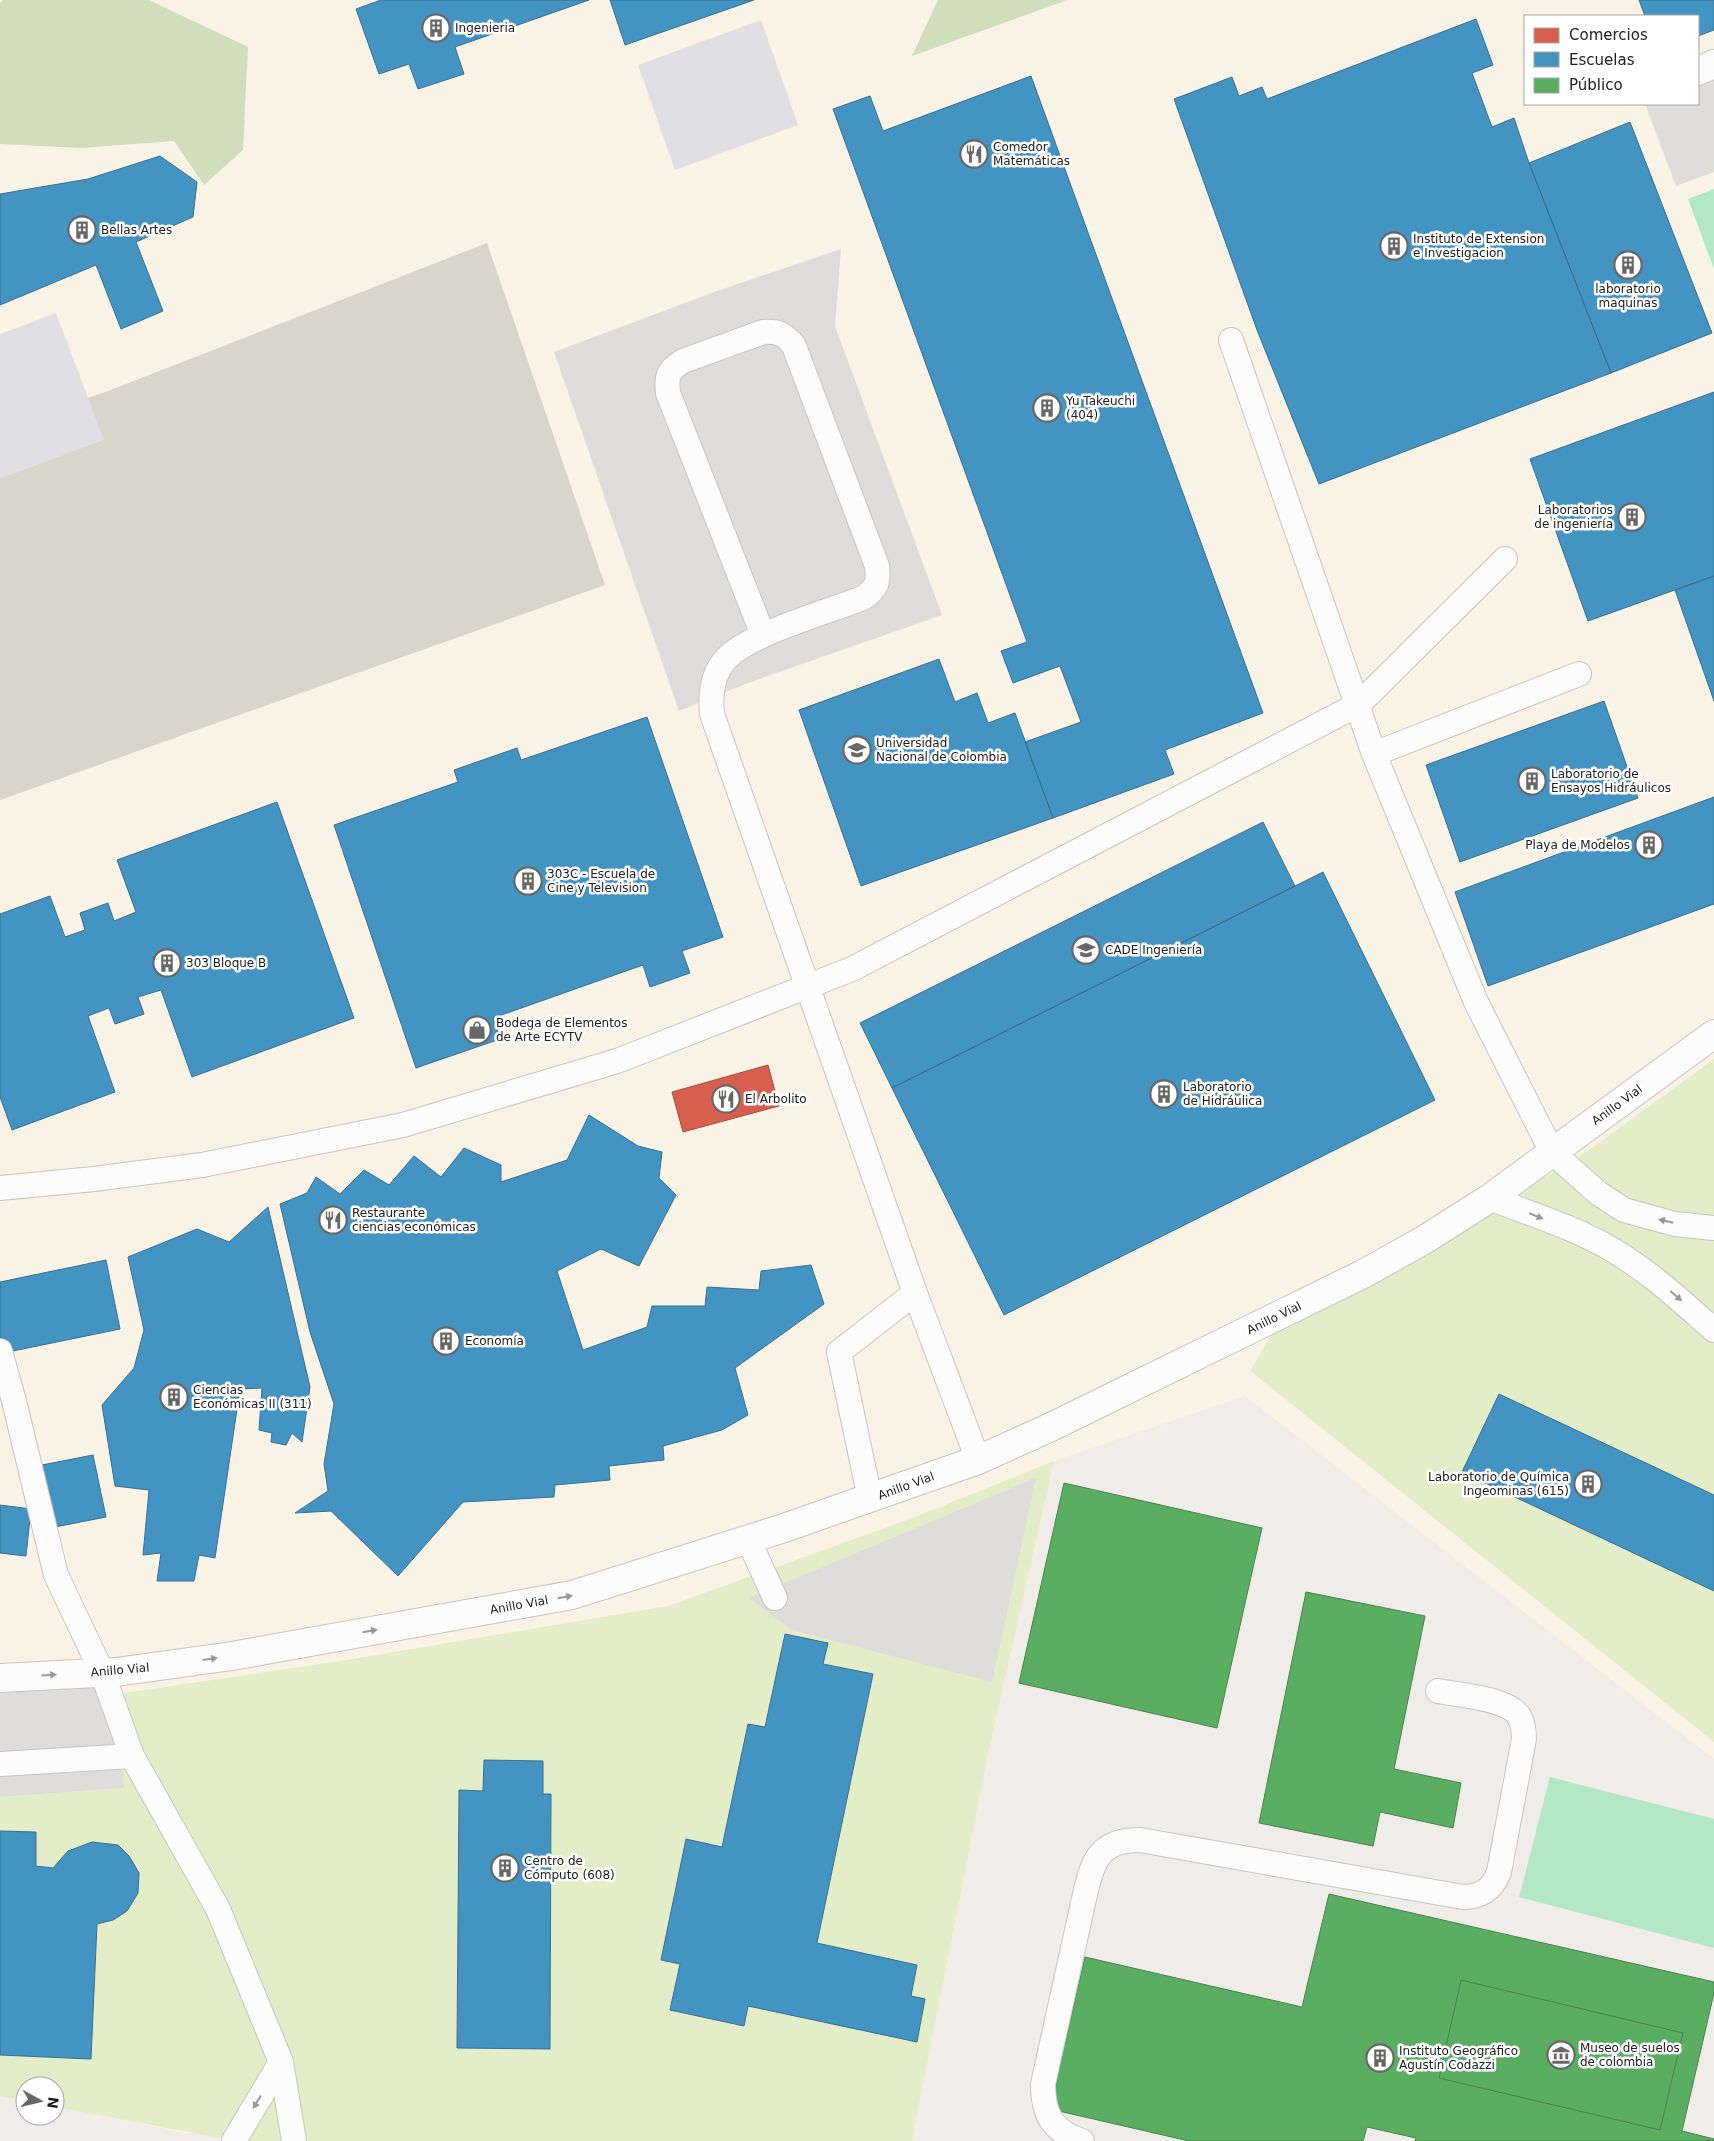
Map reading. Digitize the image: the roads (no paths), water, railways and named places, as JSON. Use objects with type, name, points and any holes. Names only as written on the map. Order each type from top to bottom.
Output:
[{"type":"street","points":[[1699,71],[1714,64]]},
{"type":"street","name":"Anillo Vial","points":[[0,1678],[102,1672],[232,1656],[572,1595],[870,1499],[978,1460],[1051,1427],[1363,1274],[1424,1240],[1490,1198],[1714,1034]]},
{"type":"lane","points":[[763,636],[668,393],[666,380],[672,368],[683,361],[763,332],[776,331],[787,336],[794,346],[877,566],[879,579],[873,591],[863,598],[763,636],[739,649],[726,659],[718,671],[713,685],[712,714],[915,1294],[978,1460]]},
{"type":"lane","points":[[1232,340],[1359,704],[1374,754],[1476,1002],[1552,1152],[1598,1193],[1624,1210],[1675,1224],[1714,1228]]},
{"type":"lane","points":[[0,1188],[94,1180],[202,1165],[403,1125],[617,1061],[852,969],[1359,704],[1505,559]]},
{"type":"lane","points":[[1374,754],[1579,674]]},
{"type":"lane","points":[[1490,1198],[1582,1234],[1610,1248],[1664,1285],[1714,1330]]},
{"type":"lane","points":[[870,1499],[839,1352],[915,1294]]},
{"type":"lane","points":[[0,1351],[56,1575],[102,1672],[132,1756],[218,1909],[281,2062],[294,2141]]},
{"type":"lane","points":[[748,1539],[775,1598]]},
{"type":"lane","points":[[1082,2141],[1063,2133],[1050,2120],[1043,2103],[1043,2084],[1090,1872],[1097,1857],[1109,1846],[1124,1840],[1140,1840],[1463,1897],[1474,1897],[1486,1892],[1494,1884],[1499,1872],[1524,1739],[1523,1727],[1519,1716],[1511,1708],[1500,1703],[1438,1691]]},
{"type":"lane","points":[[0,1764],[132,1756]]},
{"type":"lane","points":[[234,2141],[281,2062]]},
{"type":"place","name":"Ingenieria","points":[[436,28]]},
{"type":"place","name":"Comedor Matemáticas","points":[[974,154]]},
{"type":"place","name":"Bellas Artes","points":[[82,230]]},
{"type":"place","name":"Instituto de Extension e Investigacion","points":[[1394,246]]},
{"type":"place","name":"laboratorio maquinas","points":[[1628,265]]},
{"type":"place","name":"Yu Takeuchi (404)","points":[[1047,408]]},
{"type":"place","name":"Laboratorios de ingeniería","points":[[1632,517]]},
{"type":"place","name":"Universidad Nacional de Colombia","points":[[857,750]]},
{"type":"place","name":"Laboratorio de Ensayos Hidráulicos","points":[[1532,781]]},
{"type":"place","name":"Playa de Modelos","points":[[1649,845]]},
{"type":"place","name":"303C - Escuela de Cine y Television","points":[[528,881]]},
{"type":"place","name":"CADE Ingeniería","points":[[1086,950]]},
{"type":"place","name":"303 Bloque B","points":[[167,963]]},
{"type":"place","name":"Bodega de Elementos de Arte ECYTV","points":[[477,1030]]},
{"type":"place","name":"Laboratorio de Hidráulica","points":[[1164,1094]]},
{"type":"place","name":"El Arbolito","points":[[726,1099]]},
{"type":"place","name":"Restaurante ciencias económicas","points":[[333,1220]]},
{"type":"place","name":"Economía","points":[[446,1341]]},
{"type":"place","name":"Ciencias Económicas II (311)","points":[[174,1397]]},
{"type":"place","name":"Laboratorio de Química Ingeominas (615)","points":[[1588,1484]]},
{"type":"place","name":"Centro de Cómputo (608)","points":[[505,1868]]},
{"type":"place","name":"Museo de suelos de colombia","points":[[1561,2055]]},
{"type":"place","name":"Instituto Geográfico Agustín Codazzi","points":[[1380,2058]]}]
